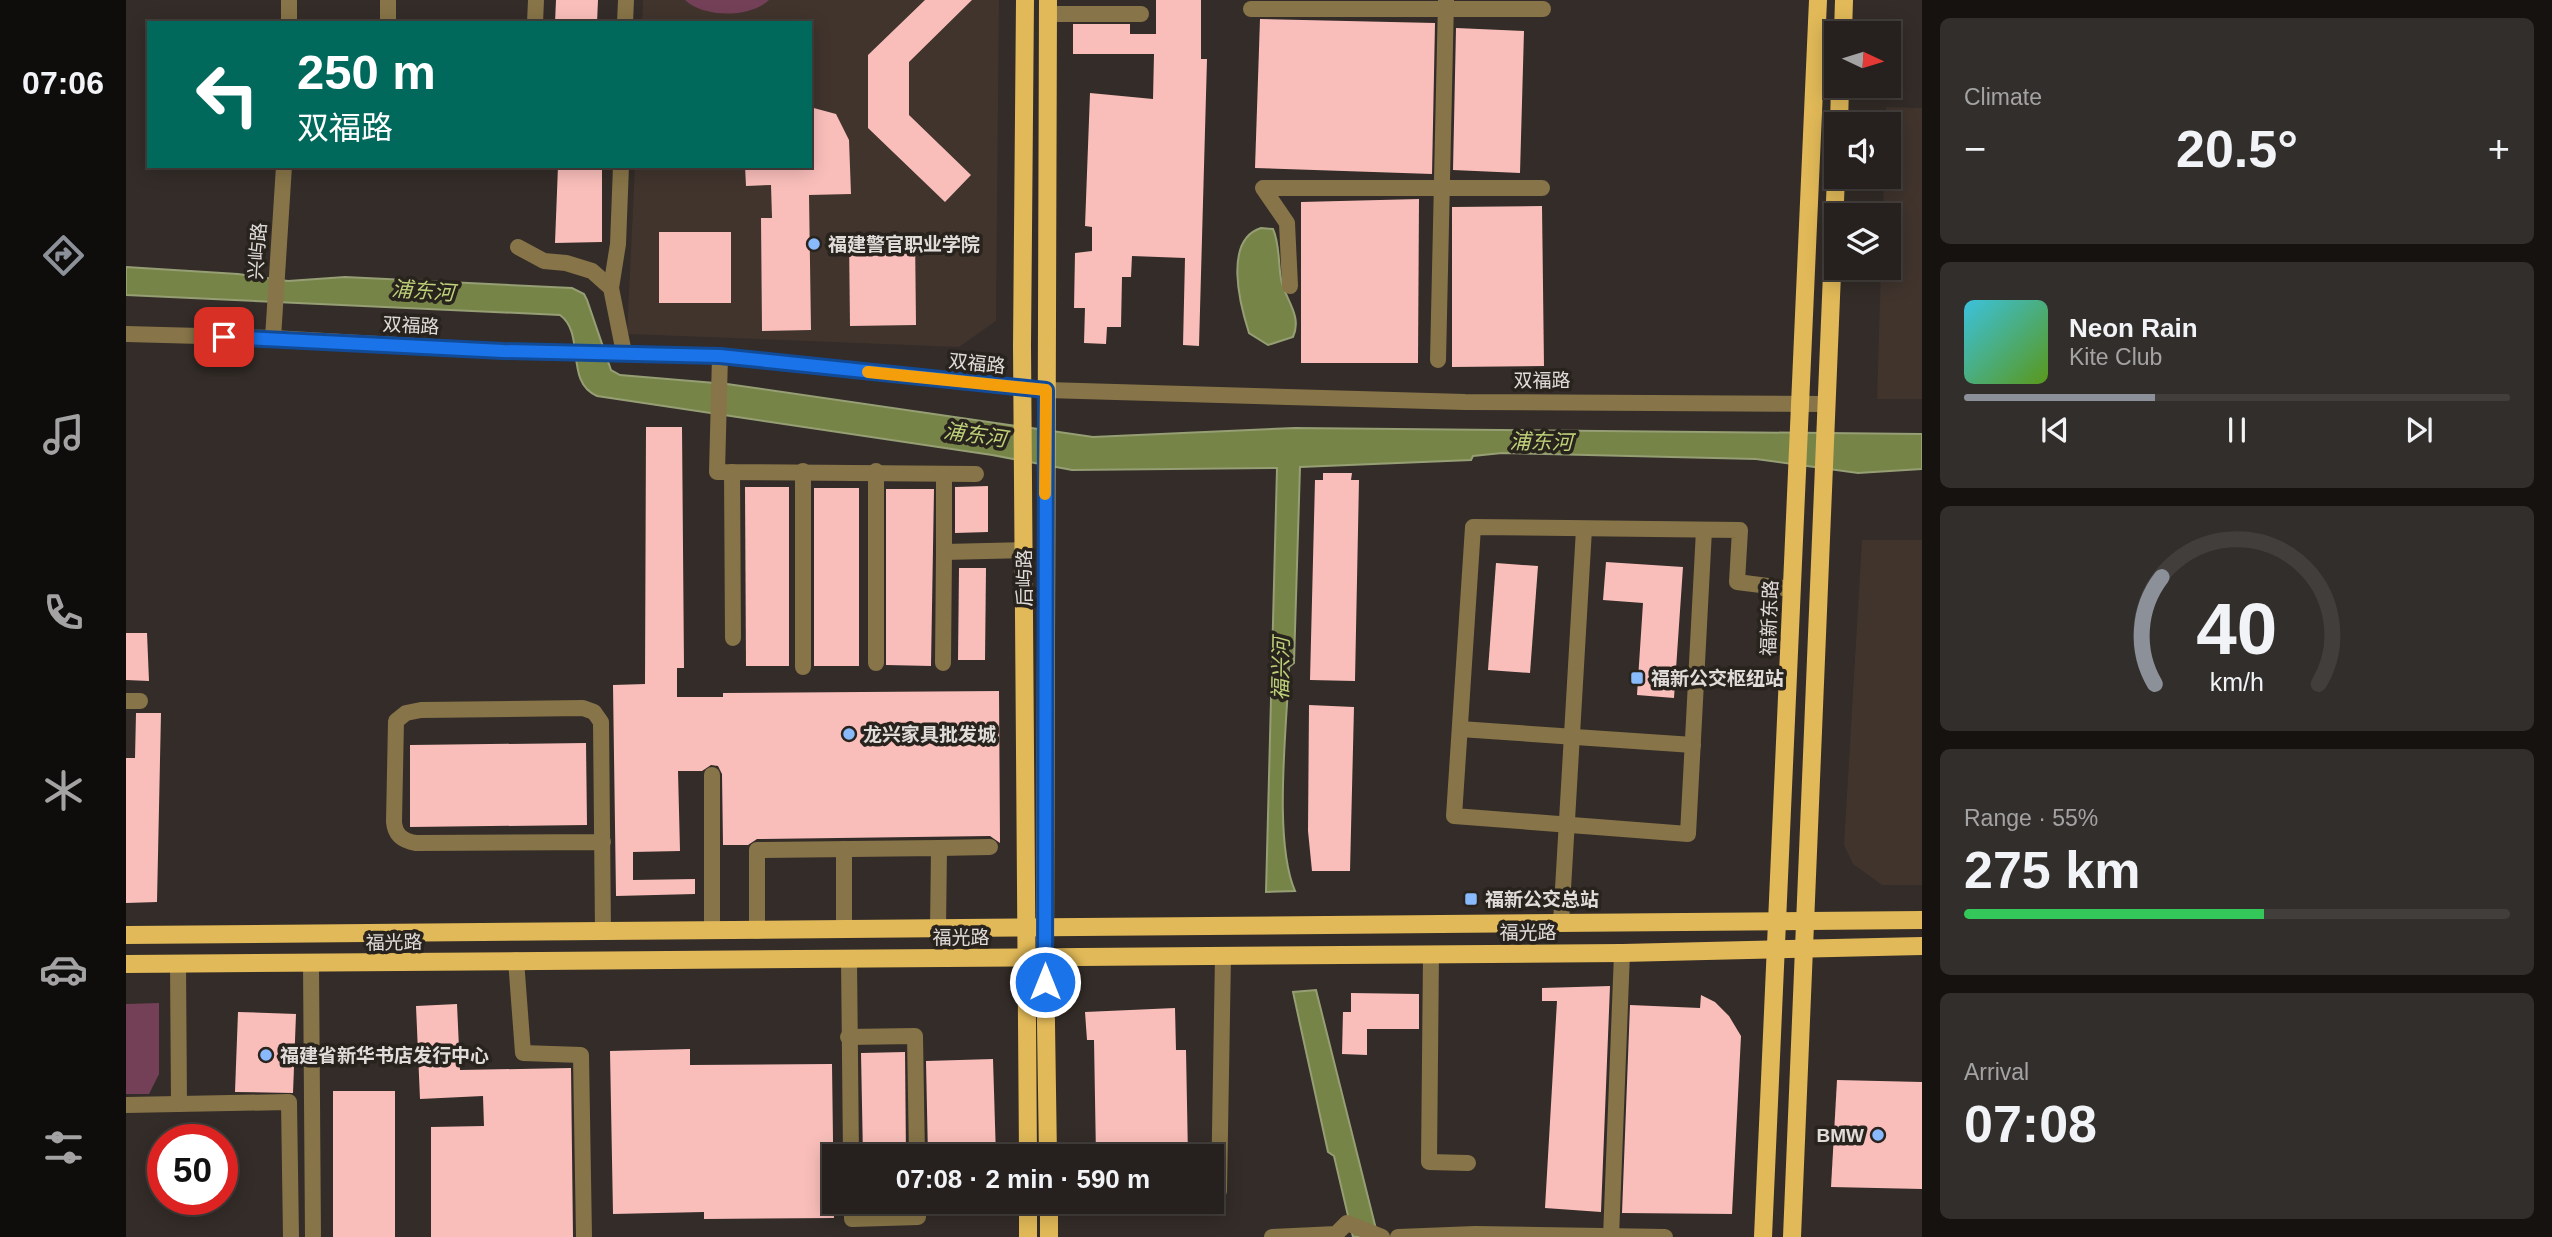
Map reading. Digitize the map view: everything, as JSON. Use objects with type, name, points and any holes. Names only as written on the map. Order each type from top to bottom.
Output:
[{"type":"main road","points":[[1023,388],[1025,0]]},
{"type":"main road","name":"福新东路","points":[[1763,1237],[1818,0]]},
{"type":"main road","points":[[1843,21],[1844,0]]},
{"type":"main road","name":"后屿路","points":[[1048,7],[1045,478],[1048,1144]]},
{"type":"main road","points":[[1792,1237],[1835,189]]},
{"type":"main road","name":"后屿路","points":[[1023,388],[1028,1144]]},
{"type":"main road","name":"福光路","points":[[126,935],[1922,920]]},
{"type":"main road","name":"福光路","points":[[126,964],[1622,953],[1922,946]]},
{"type":"main road","points":[[1028,1214],[1028,1237]]},
{"type":"main road","points":[[1049,1214],[1049,1237]]},
{"type":"street","points":[[289,0],[289,21]]},
{"type":"street","points":[[388,0],[388,21]]},
{"type":"street","points":[[535,21],[536,0]]},
{"type":"street","points":[[625,21],[626,0]]},
{"type":"street","points":[[1251,9],[1446,4],[1543,9]]},
{"type":"street","points":[[1438,360],[1446,4]]},
{"type":"street","points":[[1048,7],[1141,14]]},
{"type":"street","name":"兴屿路","points":[[273,338],[284,168]]},
{"type":"street","points":[[618,353],[611,288],[618,244],[621,168]]},
{"type":"street","points":[[1290,286],[1287,223],[1263,188],[1542,187]]},
{"type":"street","points":[[518,247],[544,261],[566,263],[592,271],[611,288]]},
{"type":"street","name":"双福路","points":[[126,334],[273,338],[573,354],[720,356],[1046,390],[1465,402],[1826,404]]},
{"type":"street","points":[[720,356],[717,472],[876,471],[976,474]]},
{"type":"street","points":[[803,471],[803,667]]},
{"type":"street","points":[[876,471],[876,663]]},
{"type":"street","points":[[732,472],[733,638]]},
{"type":"street","points":[[943,663],[944,474]]},
{"type":"street","points":[[1704,530],[1688,834],[1454,816],[1473,527],[1740,530],[1737,582],[1792,589]]},
{"type":"street","points":[[1561,923],[1584,528]]},
{"type":"street","points":[[944,552],[1024,550]]},
{"type":"street","points":[[603,842],[416,843],[403,839],[397,834],[394,822],[396,722],[406,713],[421,710],[583,708],[594,712],[601,722],[603,842],[603,931]]},
{"type":"street","points":[[1460,729],[1693,745]]},
{"type":"street","points":[[712,775],[712,931]]},
{"type":"street","points":[[938,929],[939,848]]},
{"type":"street","points":[[757,931],[757,850],[990,848]]},
{"type":"street","points":[[844,849],[844,930]]},
{"type":"street","points":[[1611,1237],[1622,953]]},
{"type":"street","points":[[1431,954],[1429,1162],[1468,1163]]},
{"type":"street","points":[[1220,1144],[1223,956]]},
{"type":"street","points":[[849,959],[851,1144]]},
{"type":"street","points":[[516,960],[523,1053],[581,1055],[584,1237]]},
{"type":"street","points":[[178,964],[179,1104]]},
{"type":"street","points":[[311,964],[313,1237]]},
{"type":"street","points":[[848,1037],[915,1036],[917,1144]]},
{"type":"street","points":[[126,1105],[289,1102],[291,1237]]},
{"type":"street","points":[[852,1214],[852,1219],[918,1217],[918,1214]]},
{"type":"street","points":[[1272,1237],[1336,1234],[1347,1223],[1382,1237]]},
{"type":"street","points":[[1398,1237],[1665,1237]]},
{"type":"shaded area","name":"福建警官职业学院","points":[[643,0],[999,0],[996,321],[959,347],[627,334],[635,168],[812,168],[812,21],[642,21]]},
{"type":"shaded area","points":[[685,0],[769,0],[751,10],[727,14],[703,10]]},
{"type":"shaded area","points":[[1886,107],[1922,108],[1922,399],[1877,399],[1881,280],[1901,280],[1901,203],[1883,203],[1884,189],[1901,189],[1901,112],[1886,112]]},
{"type":"shaded area","points":[[1862,540],[1922,540],[1922,885],[1882,885],[1853,864],[1844,845]]},
{"type":"shaded area","points":[[159,1003],[159,1074],[149,1094],[126,1094],[126,1004]]},
{"type":"water","points":[[1261,228],[1273,229],[1281,279],[1296,321],[1293,337],[1268,345],[1249,333],[1237,274],[1242,246],[1249,235]]},
{"type":"water","points":[[126,267],[238,274],[288,281],[345,277],[572,288],[584,294],[611,370],[620,375],[727,384],[1093,437],[1295,428],[1922,434],[1922,469],[1858,473],[1756,459],[1502,453],[1473,456],[1471,460],[1300,467],[1294,663],[1289,667],[1283,782],[1284,843],[1295,891],[1266,892],[1277,468],[1072,470],[992,455],[597,396],[587,389],[581,380],[572,334],[568,323],[560,315],[126,295]]},
{"type":"water","points":[[1316,990],[1378,1237],[1353,1237],[1334,1156],[1328,1152],[1293,992]]},
{"type":"building","points":[[556,0],[598,0],[597,21],[555,21]]},
{"type":"building","points":[[925,0],[972,0],[909,62],[909,115],[971,175],[945,202],[868,128],[868,55]]},
{"type":"building","points":[[1156,0],[1201,0],[1201,59],[1207,59],[1199,346],[1183,345],[1185,258],[1132,256],[1131,277],[1122,277],[1121,327],[1107,327],[1106,344],[1084,343],[1085,308],[1074,308],[1075,253],[1092,251],[1092,227],[1085,226],[1090,93],[1153,99],[1154,54],[1073,54],[1073,24],[1130,24],[1130,34],[1156,34]]},
{"type":"building","points":[[1260,19],[1435,23],[1432,174],[1255,168]]},
{"type":"building","points":[[1456,28],[1524,31],[1520,173],[1453,170]]},
{"type":"building","points":[[812,108],[836,114],[849,140],[851,194],[809,195],[811,330],[762,331],[761,218],[772,218],[771,185],[746,186],[745,168],[812,168]]},
{"type":"building","points":[[558,168],[602,168],[602,242],[555,243]]},
{"type":"building","points":[[1419,199],[1418,363],[1301,363],[1301,202]]},
{"type":"building","points":[[1542,206],[1544,366],[1452,367],[1452,207]]},
{"type":"building","points":[[659,232],[731,232],[731,303],[659,303]]},
{"type":"building","points":[[915,234],[916,325],[850,326],[849,235]]},
{"type":"building","name":"龙兴家具批发城","points":[[646,427],[682,427],[684,668],[677,668],[677,697],[723,697],[723,693],[999,691],[1000,843],[990,836],[757,839],[748,845],[723,845],[722,774],[718,766],[711,765],[702,771],[678,771],[680,851],[633,852],[633,880],[695,879],[695,894],[616,896],[613,685],[645,684]]},
{"type":"building","points":[[1323,473],[1352,473],[1351,480],[1359,480],[1355,681],[1310,680],[1315,480],[1323,480]]},
{"type":"building","points":[[988,486],[988,532],[955,533],[955,487]]},
{"type":"building","points":[[745,487],[789,487],[789,666],[746,666]]},
{"type":"building","points":[[814,488],[859,488],[859,666],[814,666]]},
{"type":"building","points":[[886,489],[934,489],[931,666],[886,665]]},
{"type":"building","points":[[1606,562],[1683,567],[1674,698],[1637,695],[1643,603],[1603,600]]},
{"type":"building","points":[[1496,563],[1538,566],[1530,673],[1488,670]]},
{"type":"building","points":[[959,568],[986,568],[985,660],[958,660]]},
{"type":"building","points":[[126,633],[147,633],[149,681],[126,680]]},
{"type":"building","points":[[1309,705],[1354,707],[1350,871],[1312,871],[1308,831]]},
{"type":"building","points":[[136,713],[161,713],[157,902],[126,903],[126,758],[135,758]]},
{"type":"building","points":[[586,743],[587,825],[410,827],[410,745]]},
{"type":"building","points":[[1610,986],[1601,1212],[1545,1208],[1557,1001],[1542,1001],[1542,988]]},
{"type":"building","points":[[1351,993],[1419,994],[1419,1029],[1367,1029],[1367,1055],[1342,1054],[1343,1012],[1351,1012]]},
{"type":"building","points":[[1701,995],[1715,1002],[1729,1016],[1741,1036],[1732,1214],[1622,1213],[1630,1005],[1700,1008]]},
{"type":"building","points":[[457,1004],[460,1070],[571,1068],[573,1237],[431,1237],[431,1127],[484,1126],[483,1096],[420,1099],[416,1006]]},
{"type":"building","points":[[1175,1008],[1176,1050],[1186,1050],[1188,1144],[1096,1144],[1094,1040],[1087,1040],[1085,1012]]},
{"type":"building","name":"福建省新华书店发行中心","points":[[238,1012],[296,1014],[293,1093],[235,1092]]},
{"type":"building","points":[[690,1049],[690,1065],[832,1064],[833,1144],[822,1144],[822,1214],[834,1214],[834,1218],[704,1219],[704,1212],[613,1214],[610,1051]]},
{"type":"building","points":[[905,1052],[906,1144],[863,1144],[861,1053]]},
{"type":"building","points":[[993,1059],[996,1144],[928,1144],[926,1061]]},
{"type":"building","name":"BMW","points":[[1837,1080],[1922,1082],[1922,1189],[1831,1187]]},
{"type":"building","points":[[333,1091],[395,1091],[395,1237],[333,1237]]},
{"type":"building","points":[[930,1214],[985,1214],[930,1216]]},
{"type":"slow traffic","points":[[868,372],[1046,390],[1045,494]]},
{"type":"place","name":"福建警官职业学院","points":[[814,244]]},
{"type":"place","name":"福新公交枢纽站","points":[[1637,678]]},
{"type":"place","name":"龙兴家具批发城","points":[[849,734]]},
{"type":"place","name":"福新公交总站","points":[[1471,899]]},
{"type":"place","name":"福建省新华书店发行中心","points":[[266,1055]]},
{"type":"place","name":"BMW","points":[[1878,1135]]},
{"type":"route","points":[[224,337],[573,354],[679,354],[755,358],[989,386],[1046,390],[1045,982]]},
{"type":"water label","name":"浦东河","points":[[423,291]]},
{"type":"water label","name":"浦东河","points":[[975,435]]},
{"type":"water label","name":"浦东河","points":[[1541,442]]},
{"type":"water label","name":"福兴河","points":[[1281,669]]}]
